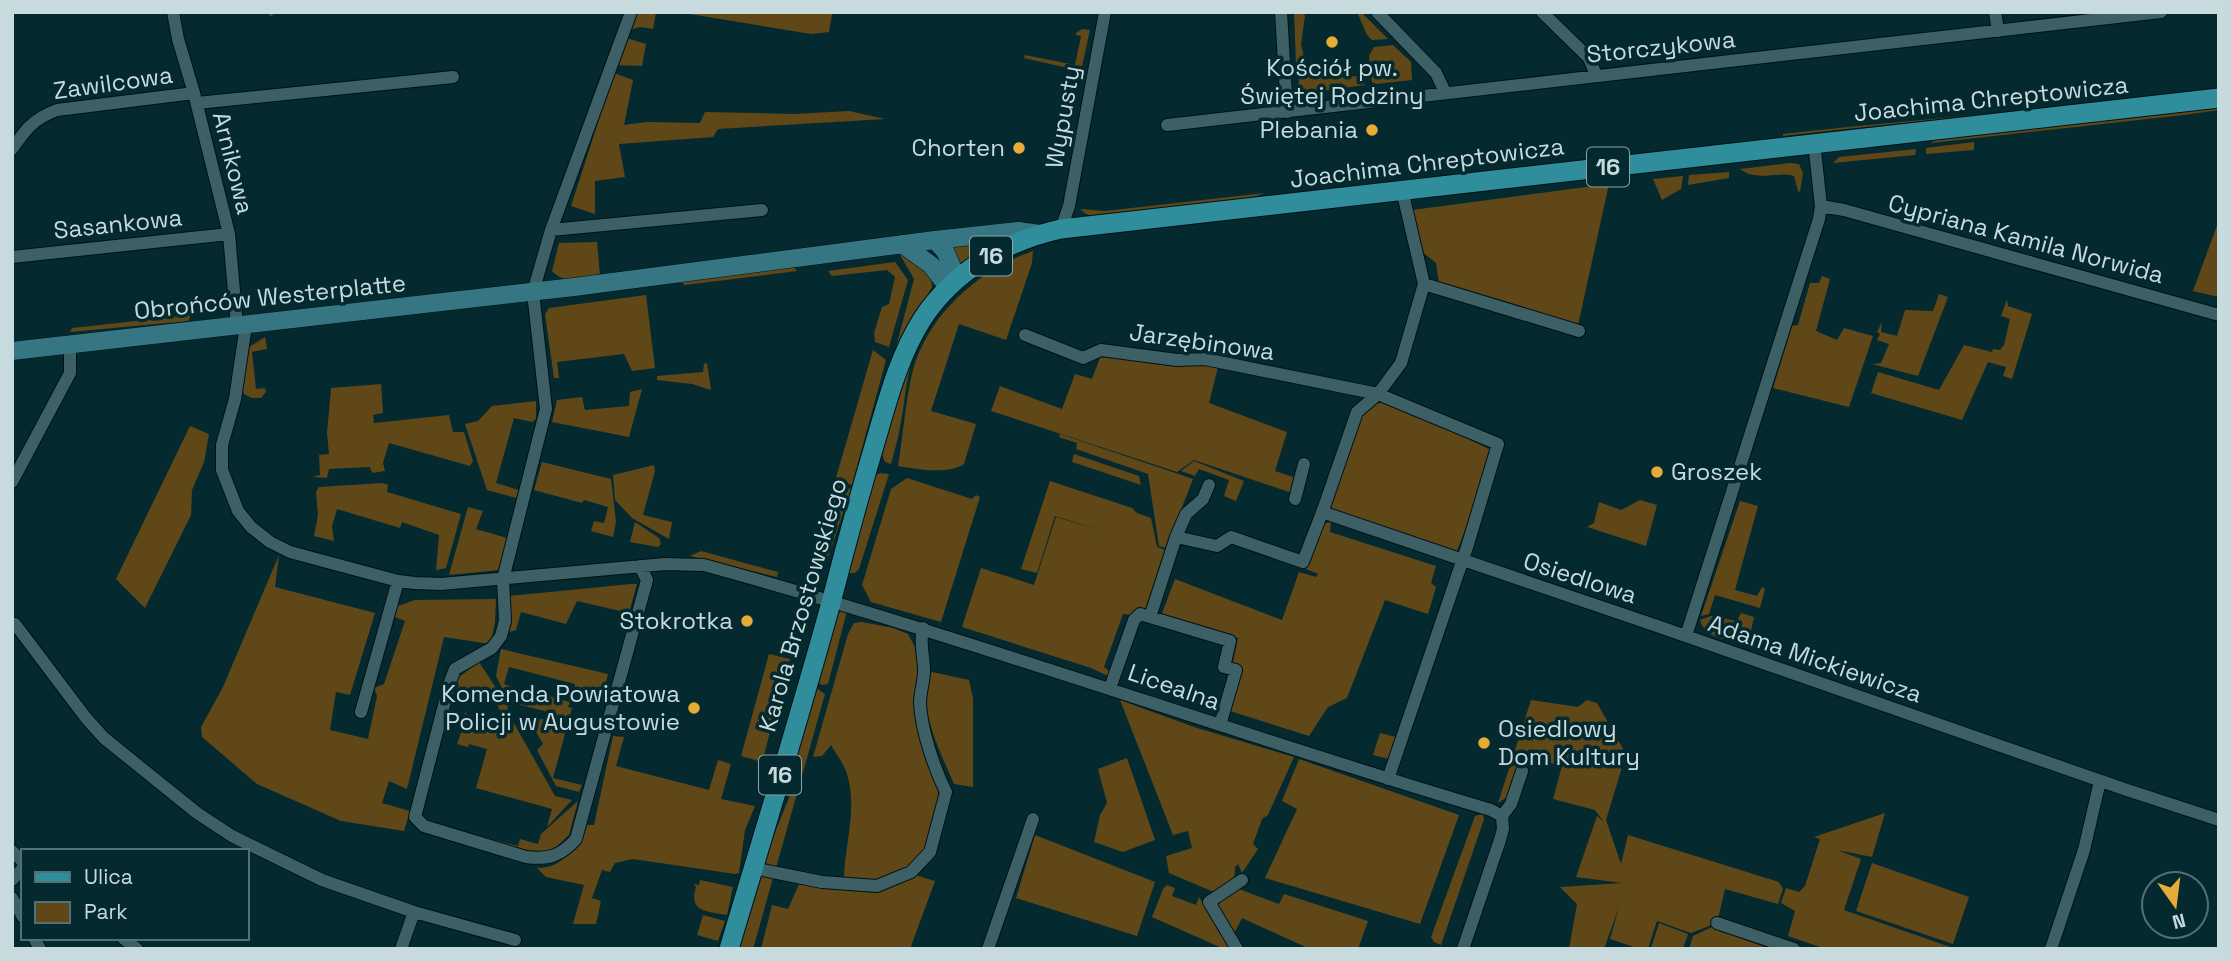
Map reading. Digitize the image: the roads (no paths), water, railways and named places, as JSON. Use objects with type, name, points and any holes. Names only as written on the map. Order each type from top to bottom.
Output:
[{"type":"main road","name":"Joachima Chreptowicza","points":[[952,283],[1002,249],[1040,233],[1061,229],[2219,98]]},
{"type":"main road","name":"Obrońców Westerplatte","points":[[12,351],[534,292],[935,240],[1018,231],[1040,233]]},
{"type":"main road","points":[[935,240],[949,258],[952,283]]},
{"type":"main road","points":[[902,244],[952,283]]},
{"type":"main road","name":"Karola Brzostowskiego","points":[[729,949],[902,356],[924,318],[952,283]]},
{"type":"street","name":"Arnikowa","points":[[173,12],[229,233],[242,325],[235,399],[222,444],[222,470],[228,491],[238,511],[251,527],[270,542],[290,552],[398,581]]},
{"type":"street","points":[[631,12],[551,230],[534,292],[545,419],[534,452],[503,579],[505,621],[501,636],[492,648],[456,669],[450,682],[415,817],[424,826],[526,857],[555,857],[567,850],[576,839],[647,580],[640,566]]},
{"type":"street","name":"Wypusty","points":[[1061,229],[1069,205],[1105,12]]},
{"type":"street","points":[[1281,12],[1286,111]]},
{"type":"street","points":[[1377,12],[1436,73],[1445,92]]},
{"type":"street","points":[[1542,12],[1589,58],[1596,75]]},
{"type":"street","points":[[1995,12],[1998,31]]},
{"type":"street","name":"Storczykowa","points":[[1167,125],[1998,31],[2083,17],[2161,12]]},
{"type":"street","name":"Zawilcowa","points":[[12,149],[34,121],[57,110],[453,77]]},
{"type":"street","name":"Adama Mickiewicza","points":[[1814,142],[1821,206],[1819,219],[1685,636],[2219,820]]},
{"type":"street","points":[[1176,537],[1217,545],[1231,537],[1301,567],[1319,509],[1357,412],[1378,394],[1401,363],[1423,284],[1402,190]]},
{"type":"street","name":"Cypriana Kamila Norwida","points":[[1821,206],[1844,210],[2219,315]]},
{"type":"street","points":[[551,230],[762,210]]},
{"type":"street","name":"Sasankowa","points":[[12,257],[229,233]]},
{"type":"street","points":[[1423,284],[1579,331]]},
{"type":"street","name":"Jarzębinowa","points":[[1026,335],[1083,358],[1101,350],[1177,360],[1205,359],[1378,394]]},
{"type":"street","points":[[12,482],[70,373],[70,344]]},
{"type":"street","points":[[1378,394],[1497,444],[1462,561],[1388,779]]},
{"type":"street","points":[[1295,499],[1304,464]]},
{"type":"street","points":[[1150,617],[1186,514],[1203,499],[1209,485]]},
{"type":"street","name":"Osiedlowa","points":[[1319,509],[1462,561],[1685,636]]},
{"type":"street","name":"Licealna","points":[[398,581],[441,584],[640,566],[685,563],[705,565],[923,628],[1491,810],[1502,816]]},
{"type":"street","points":[[361,712],[398,581]]},
{"type":"street","points":[[1110,688],[1134,620],[1140,614],[1230,641],[1224,667],[1236,670],[1220,725]]},
{"type":"street","points":[[12,625],[15,624],[104,738],[197,813],[232,835],[322,880],[414,912],[515,940]]},
{"type":"street","points":[[753,868],[822,881],[877,886],[911,872],[930,852],[946,792],[921,718],[920,699],[924,670],[920,639],[923,628]]},
{"type":"street","points":[[1463,949],[1500,840],[1502,816],[1511,803],[1522,771]]},
{"type":"street","points":[[2051,949],[2084,850],[2100,781]]},
{"type":"street","points":[[988,949],[1033,819]]},
{"type":"street","points":[[1237,949],[1209,902],[1242,880]]},
{"type":"street","points":[[12,898],[21,914]]},
{"type":"street","points":[[401,949],[414,912]]},
{"type":"street","points":[[1717,923],[1794,949]]},
{"type":"place","name":"Kościół pw. Świętej Rodziny","points":[[1332,42]]},
{"type":"place","name":"Plebania","points":[[1372,130]]},
{"type":"place","name":"Chorten","points":[[1019,148]]},
{"type":"place","name":"Groszek","points":[[1657,472]]},
{"type":"place","name":"Stokrotka","points":[[747,621]]},
{"type":"place","name":"Komenda Powiatowa Policji w Augustowie","points":[[694,708]]},
{"type":"place","name":"Osiedlowy Dom Kultury","points":[[1484,743]]}]
